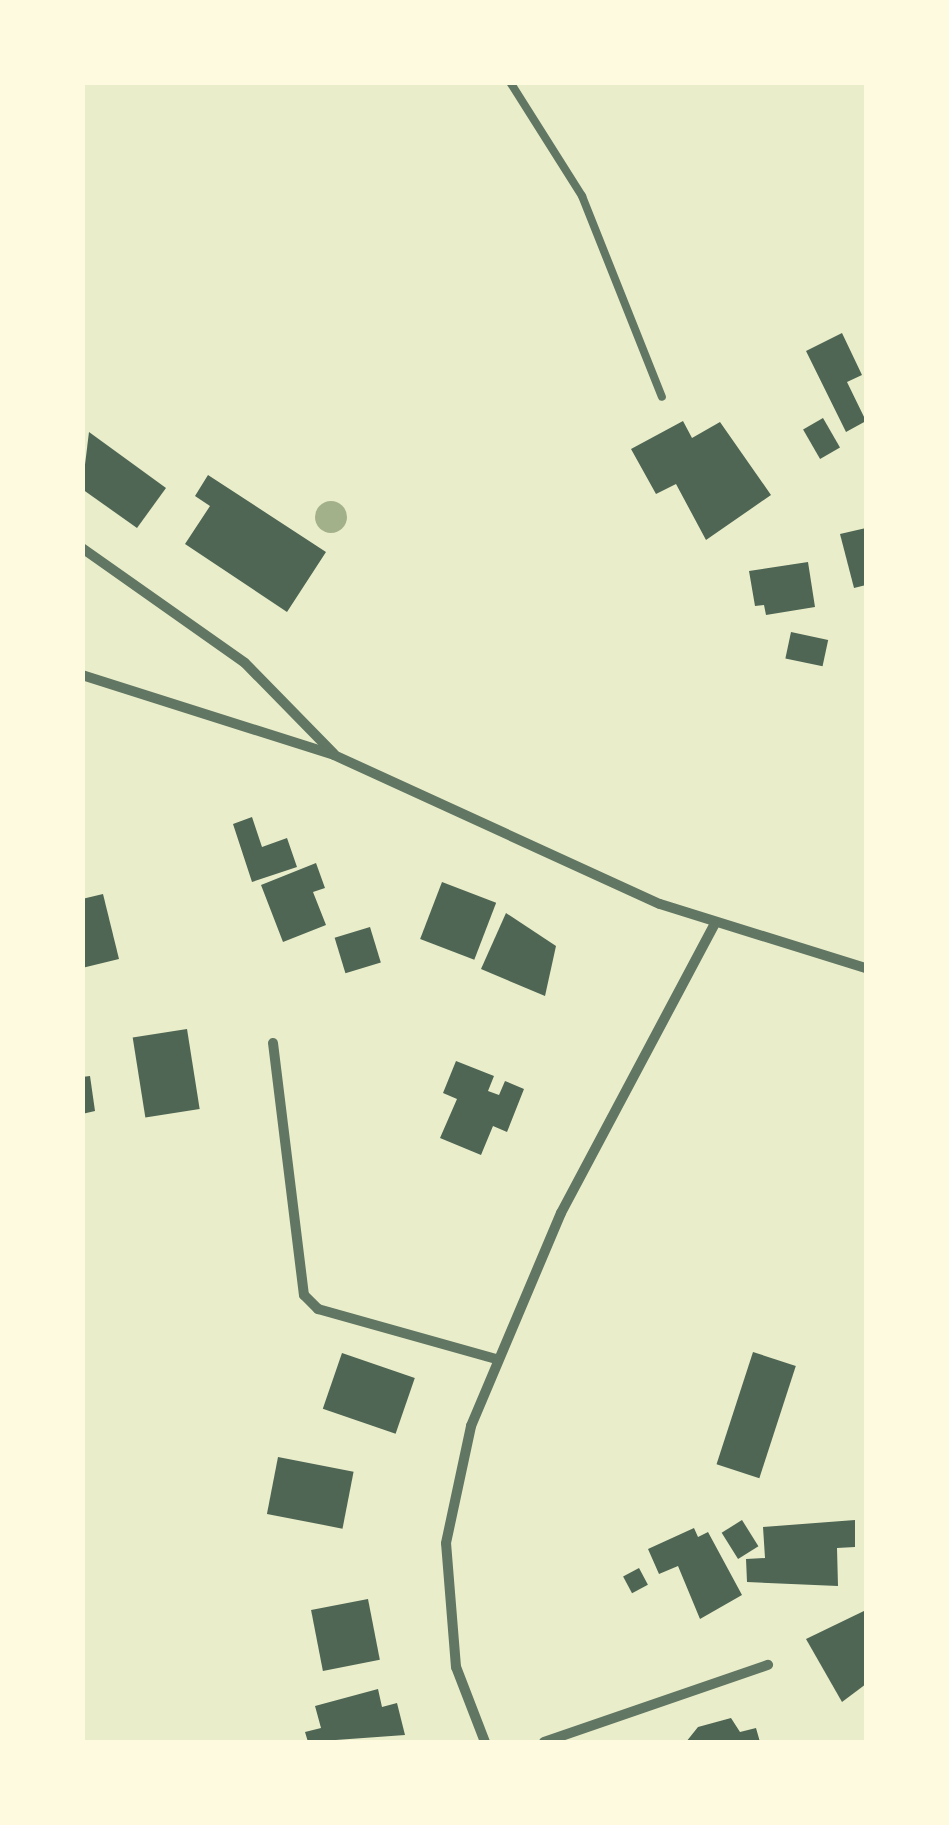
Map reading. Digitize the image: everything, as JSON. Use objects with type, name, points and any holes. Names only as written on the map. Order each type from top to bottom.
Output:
[{"type":"street","points":[[82,548],[245,663],[334,755]]},
{"type":"street","points":[[82,675],[334,755],[714,924],[866,968]]},
{"type":"street","points":[[485,1742],[456,1667],[446,1543],[471,1426],[496,1358],[560,1213],[714,924]]},
{"type":"street","points":[[273,1044],[304,1295],[318,1309],[496,1358]]},
{"type":"street","points":[[544,1742],[768,1664]]},
{"type":"lane","points":[[510,82],[582,196],[662,397]]},
{"type":"shaded area","points":[[331,501],[342,506],[347,517],[342,528],[331,533],[320,528],[315,517],[320,506]]},
{"type":"building","points":[[842,333],[862,375],[847,382],[866,421],[846,432],[806,351]]},
{"type":"building","points":[[823,418],[840,447],[820,459],[803,429]]},
{"type":"building","points":[[683,421],[692,438],[720,422],[771,495],[706,540],[676,484],[656,494],[631,449]]},
{"type":"building","points":[[89,432],[166,488],[137,528],[82,489]]},
{"type":"building","points":[[208,475],[326,552],[287,612],[185,544],[210,506],[195,496]]},
{"type":"building","points":[[866,528],[866,585],[854,588],[840,534]]},
{"type":"building","points":[[808,562],[815,607],[766,615],[764,605],[755,606],[749,571]]},
{"type":"building","points":[[791,632],[828,640],[823,666],[785,658]]},
{"type":"building","points":[[252,817],[262,847],[287,838],[297,867],[252,882],[233,824]]},
{"type":"building","points":[[316,863],[325,888],[313,892],[326,925],[283,942],[261,885]]},
{"type":"building","points":[[442,882],[496,903],[474,960],[420,939]]},
{"type":"building","points":[[103,894],[119,959],[82,968],[82,899]]},
{"type":"building","points":[[506,913],[556,946],[545,996],[481,969]]},
{"type":"building","points":[[370,927],[381,962],[345,973],[335,938]]},
{"type":"building","points":[[187,1029],[200,1109],[145,1118],[133,1038]]},
{"type":"building","points":[[456,1061],[494,1076],[488,1091],[499,1095],[505,1081],[524,1089],[507,1132],[493,1126],[481,1155],[440,1138],[457,1099],[443,1093]]},
{"type":"building","points":[[90,1076],[95,1111],[82,1114],[82,1077]]},
{"type":"building","points":[[753,1352],[796,1366],[759,1478],[717,1464]]},
{"type":"building","points":[[342,1353],[415,1378],[396,1434],[323,1409]]},
{"type":"building","points":[[278,1457],[354,1472],[343,1529],[267,1514]]},
{"type":"building","points":[[742,1520],[758,1546],[738,1559],[722,1533]]},
{"type":"building","points":[[855,1520],[855,1547],[837,1548],[838,1586],[747,1582],[746,1559],[765,1558],[763,1527]]},
{"type":"building","points":[[694,1528],[698,1537],[708,1532],[742,1595],[700,1619],[678,1566],[659,1574],[648,1549]]},
{"type":"building","points":[[639,1568],[648,1585],[632,1593],[623,1576]]},
{"type":"building","points":[[368,1599],[380,1660],[323,1671],[311,1610]]},
{"type":"building","points":[[866,1610],[866,1684],[842,1702],[806,1639]]},
{"type":"building","points":[[378,1689],[382,1707],[397,1703],[405,1735],[308,1742],[305,1732],[321,1728],[315,1706]]},
{"type":"building","points":[[731,1718],[740,1732],[756,1728],[760,1742],[686,1742],[698,1727]]}]
